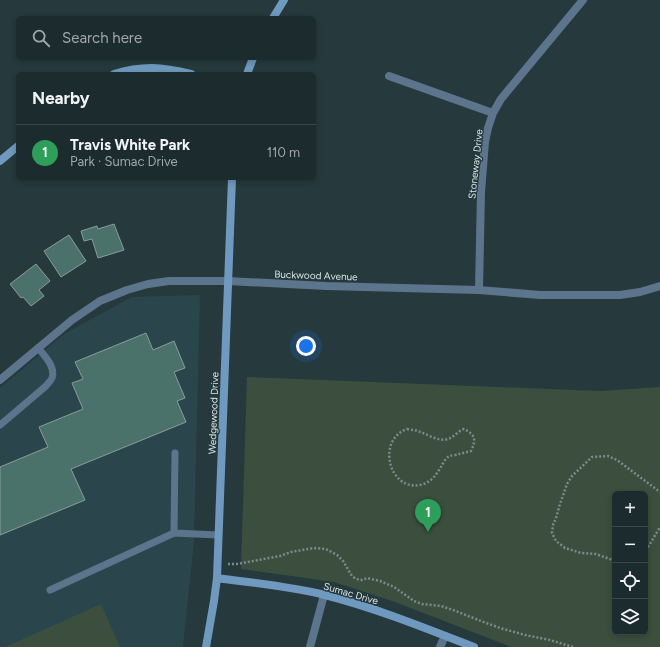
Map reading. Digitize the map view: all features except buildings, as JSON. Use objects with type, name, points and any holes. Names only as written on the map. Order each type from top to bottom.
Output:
[{"type":"street","points":[[274,16],[284,0]]},
{"type":"street","name":"Stoneway Drive","points":[[479,290],[482,185],[485,142],[492,113],[501,99],[583,0]]},
{"type":"street","points":[[249,72],[252,60]]},
{"type":"street","points":[[122,72],[146,67],[182,72]]},
{"type":"street","points":[[389,76],[492,113]]},
{"type":"street","points":[[0,161],[16,148]]},
{"type":"street","name":"Wedgewood Drive","points":[[206,647],[217,578],[232,180]]},
{"type":"street","name":"Buckwood Avenue","points":[[0,380],[72,320],[100,301],[148,284],[169,281],[228,281],[326,286],[479,290],[540,295],[620,295],[640,292],[660,286]]},
{"type":"street","name":"Sumac Drive","points":[[217,578],[297,589],[324,595],[383,612],[474,647]]},
{"type":"street","points":[[310,647],[324,595]]},
{"type":"street","points":[[440,647],[445,636]]},
{"type":"lane","points":[[0,425],[46,386],[52,378],[50,363],[38,348]]},
{"type":"lane","points":[[174,534],[175,453]]},
{"type":"lane","points":[[50,590],[174,534],[218,535]]},
{"type":"path","points":[[408,429],[419,431],[434,438],[446,440],[464,429],[470,432],[474,438],[475,444],[471,451],[450,456],[431,481],[420,485],[410,484],[401,480],[393,472],[391,466],[389,454],[395,437],[400,432],[408,429]]},
{"type":"path","points":[[612,560],[596,554],[581,553],[565,548],[556,541],[552,534],[552,525],[556,518],[563,493],[572,476],[592,457],[608,456],[617,460],[660,492]]},
{"type":"path","points":[[648,546],[660,527]]},
{"type":"path","points":[[217,564],[237,564],[314,548],[326,549],[343,560],[352,576],[356,579],[362,580],[367,578],[380,581],[394,587],[414,601],[422,604],[441,606],[500,628],[573,647]]},
{"type":"shaded area","points":[[200,295],[194,541],[183,647],[0,647],[0,388],[64,334],[132,297]]},
{"type":"green space","points":[[247,377],[600,391],[660,387],[660,647],[511,647],[395,602],[334,582],[241,569]]},
{"type":"green space","points":[[101,604],[120,647],[5,647]]},
{"type":"place","name":"Travis White Park","points":[[428,532]]}]
